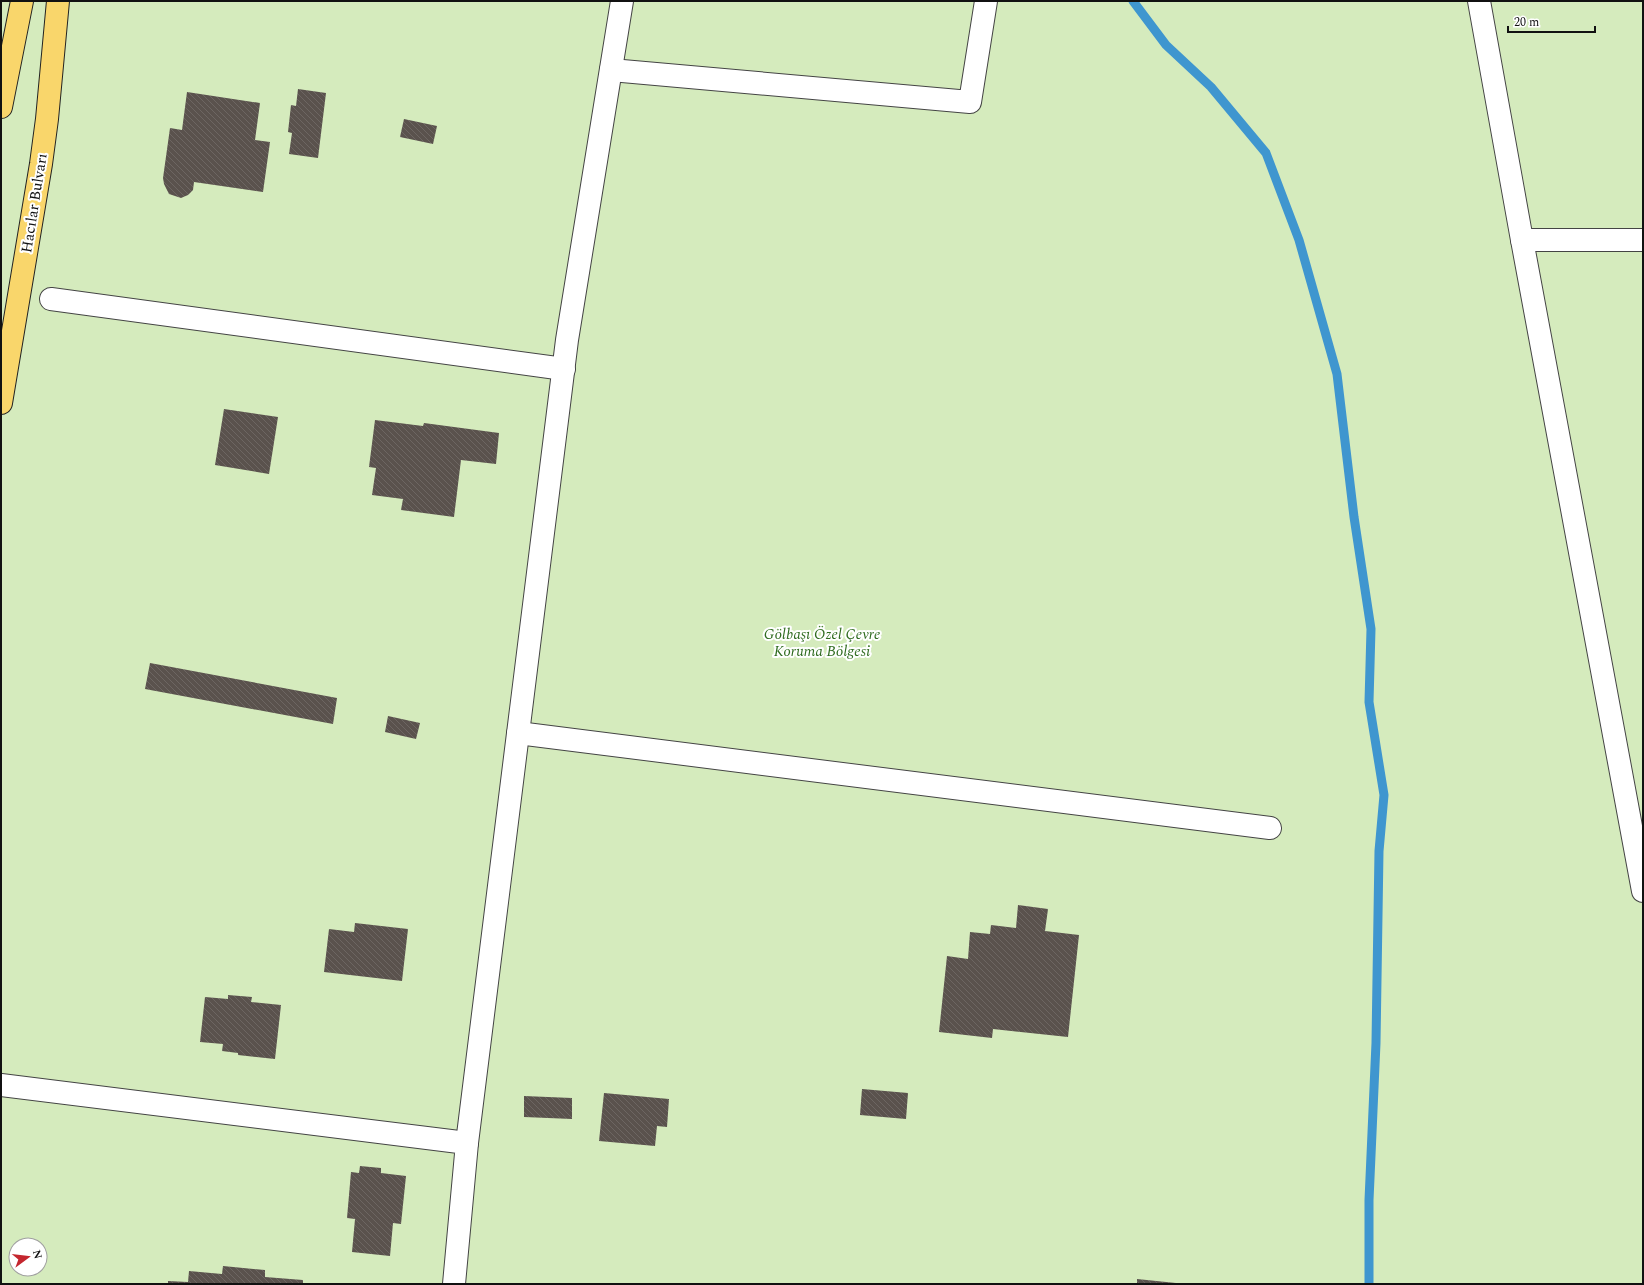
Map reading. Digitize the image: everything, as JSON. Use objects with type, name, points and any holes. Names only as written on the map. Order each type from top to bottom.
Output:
[{"type":"main road","points":[[1,106],[22,1]]},
{"type":"main road","name":"Hacılar Bulvarı","points":[[1,403],[42,157],[58,1]]},
{"type":"street","points":[[454,1284],[467,1143],[564,369],[622,1]]},
{"type":"street","points":[[611,70],[970,102],[986,1]]},
{"type":"street","points":[[1479,1],[1643,891]]},
{"type":"street","points":[[1522,240],[1643,240]]},
{"type":"street","points":[[51,299],[564,369]]},
{"type":"street","points":[[518,733],[1270,828]]},
{"type":"street","points":[[1,1085],[467,1143]]},
{"type":"green space","name":"Gölbaşı Özel Çevre Koruma Bölgesi","points":[[1,1],[1643,1],[1643,1284],[1,1284]]},
{"type":"building","points":[[298,89],[326,93],[318,158],[289,154],[292,133],[288,132],[291,105],[296,106]]},
{"type":"building","points":[[187,92],[260,103],[255,140],[270,142],[263,192],[194,182],[193,190],[188,195],[181,198],[169,194],[163,178],[170,128],[182,130]]},
{"type":"building","points":[[404,119],[437,126],[433,144],[400,137]]},
{"type":"building","points":[[224,409],[278,417],[269,474],[215,465]]},
{"type":"building","points":[[375,420],[423,426],[424,423],[499,433],[496,464],[461,460],[454,517],[401,510],[403,499],[372,495],[376,468],[369,467]]},
{"type":"building","points":[[150,663],[337,698],[333,724],[145,689]]},
{"type":"building","points":[[388,716],[420,723],[416,739],[385,732]]},
{"type":"building","points":[[1018,905],[1048,909],[1045,931],[1079,935],[1068,1037],[993,1029],[992,1038],[939,1032],[947,956],[968,959],[970,932],[990,934],[991,925],[1016,928]]},
{"type":"building","points":[[355,923],[408,929],[402,981],[324,972],[329,929],[354,932]]},
{"type":"building","points":[[228,995],[252,997],[251,1002],[281,1005],[275,1059],[238,1055],[238,1053],[222,1051],[223,1044],[200,1042],[205,997],[228,999]]},
{"type":"building","points":[[862,1089],[908,1093],[906,1119],[860,1115]]},
{"type":"building","points":[[604,1093],[669,1099],[667,1127],[657,1126],[655,1146],[599,1141]]},
{"type":"building","points":[[524,1096],[572,1098],[572,1119],[524,1117]]},
{"type":"building","points":[[360,1166],[381,1168],[381,1173],[406,1176],[401,1224],[393,1223],[390,1256],[352,1252],[355,1219],[347,1218],[351,1172],[359,1173]]},
{"type":"building","points":[[223,1266],[265,1270],[265,1277],[303,1280],[303,1284],[168,1284],[168,1281],[188,1282],[189,1271],[222,1274]]},
{"type":"building","points":[[1137,1279],[1176,1283],[1176,1284],[1137,1284]]},
{"type":"waterway","points":[[1133,1],[1166,45],[1211,87],[1266,153],[1299,240],[1337,374],[1354,517],[1371,629],[1369,702],[1384,795],[1379,851],[1376,1043],[1369,1200],[1369,1284]]}]
